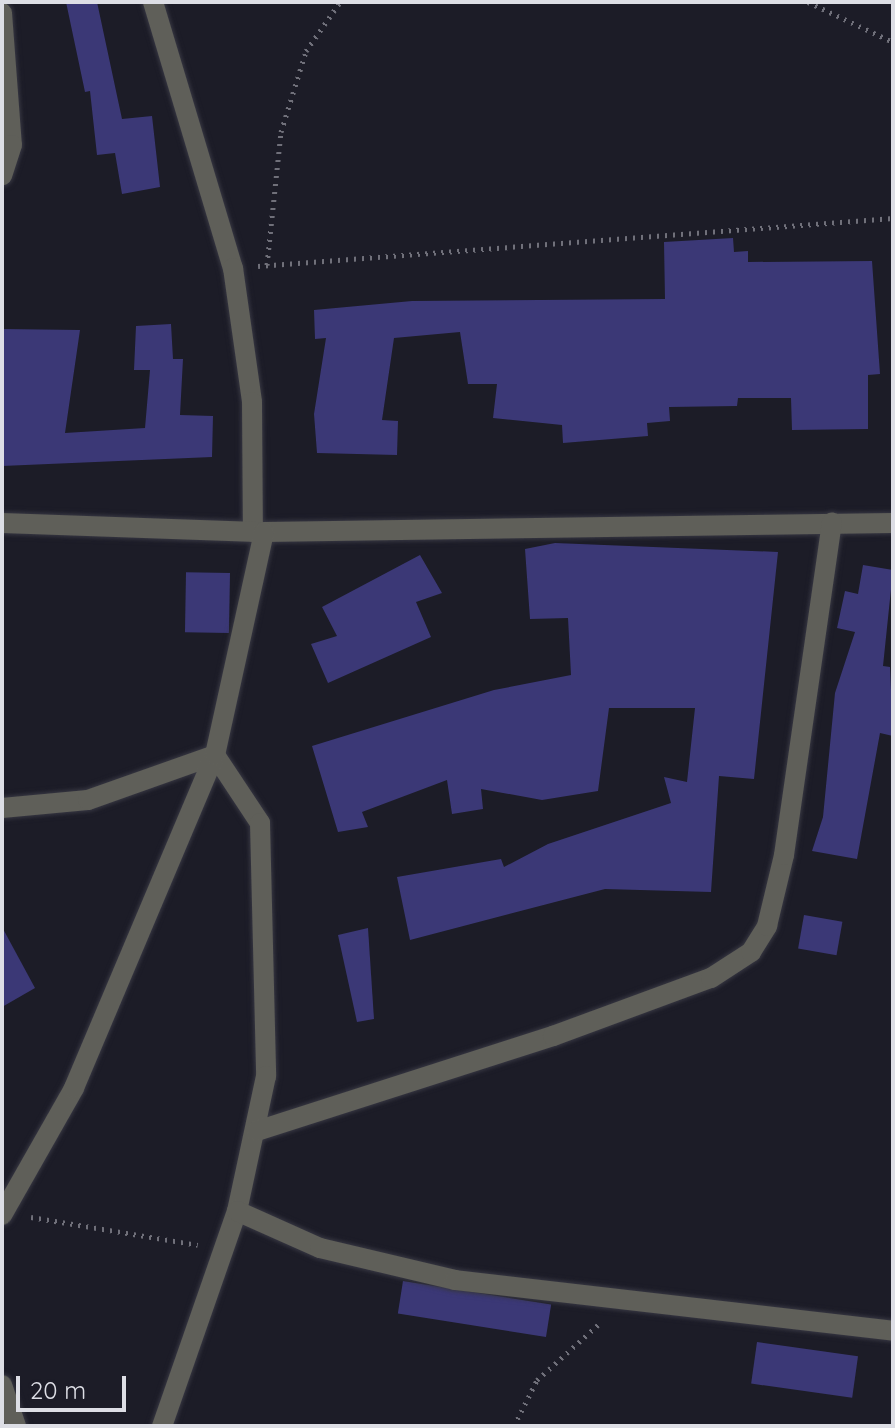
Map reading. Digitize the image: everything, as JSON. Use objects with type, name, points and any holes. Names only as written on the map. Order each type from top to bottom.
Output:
[{"type":"street","points":[[2,1214],[74,1088],[215,755],[259,532],[252,402],[233,268],[153,2]]},
{"type":"street","points":[[2,13],[12,145],[2,175]]},
{"type":"street","points":[[257,1131],[553,1036],[711,978],[751,952],[767,926],[784,855],[832,522]]},
{"type":"street","points":[[2,523],[259,532],[893,523]]},
{"type":"street","points":[[162,1426],[237,1211],[257,1131],[266,1076],[265,847],[248,795],[215,755]]},
{"type":"street","points":[[2,808],[88,800],[215,755]]},
{"type":"street","points":[[237,1211],[320,1248],[383,1265],[623,1302],[893,1331]]},
{"type":"street","points":[[2,1385],[16,1426]]},
{"type":"path","points":[[267,265],[281,132],[306,51],[340,2]]},
{"type":"path","points":[[808,2],[893,42]]},
{"type":"path","points":[[233,268],[893,218]]},
{"type":"path","points":[[2,1214],[223,1248]]},
{"type":"path","points":[[514,1426],[537,1380],[623,1302]]},
{"type":"building","points":[[66,2],[97,2],[122,119],[152,116],[160,187],[122,194],[115,153],[97,155],[90,91],[85,92]]},
{"type":"building","points":[[733,238],[734,252],[748,251],[748,262],[872,261],[880,374],[868,375],[868,429],[792,430],[791,398],[738,398],[737,406],[669,407],[670,421],[647,423],[648,436],[563,443],[562,425],[493,418],[497,384],[468,384],[460,332],[394,338],[382,420],[398,421],[397,455],[317,453],[314,414],[326,338],[315,339],[314,310],[412,301],[665,299],[664,242]]},
{"type":"building","points":[[171,324],[173,359],[183,359],[180,415],[213,416],[212,457],[2,466],[2,329],[80,330],[65,433],[145,428],[150,370],[134,370],[136,326]]},
{"type":"building","points":[[555,543],[778,552],[754,779],[719,776],[711,892],[605,889],[410,940],[397,877],[501,859],[504,867],[548,844],[671,803],[664,777],[687,782],[695,708],[609,708],[598,791],[542,800],[481,789],[483,809],[452,814],[447,780],[362,812],[368,827],[338,832],[312,746],[494,690],[571,675],[568,618],[530,619],[525,549]]},
{"type":"building","points":[[420,555],[442,593],[416,602],[431,637],[328,683],[311,644],[337,636],[322,607]]},
{"type":"building","points":[[863,565],[893,570],[883,666],[890,667],[893,736],[880,733],[857,859],[812,851],[823,817],[835,693],[855,632],[837,628],[845,591],[858,594]]},
{"type":"building","points":[[186,572],[230,573],[229,633],[185,632]]},
{"type":"building","points":[[804,915],[842,922],[837,955],[798,948]]},
{"type":"building","points":[[2,927],[35,988],[2,1007]]},
{"type":"building","points":[[368,928],[374,1019],[357,1022],[338,935]]},
{"type":"building","points":[[403,1281],[551,1304],[546,1337],[398,1314]]},
{"type":"building","points":[[757,1342],[858,1356],[852,1398],[751,1384]]}]
